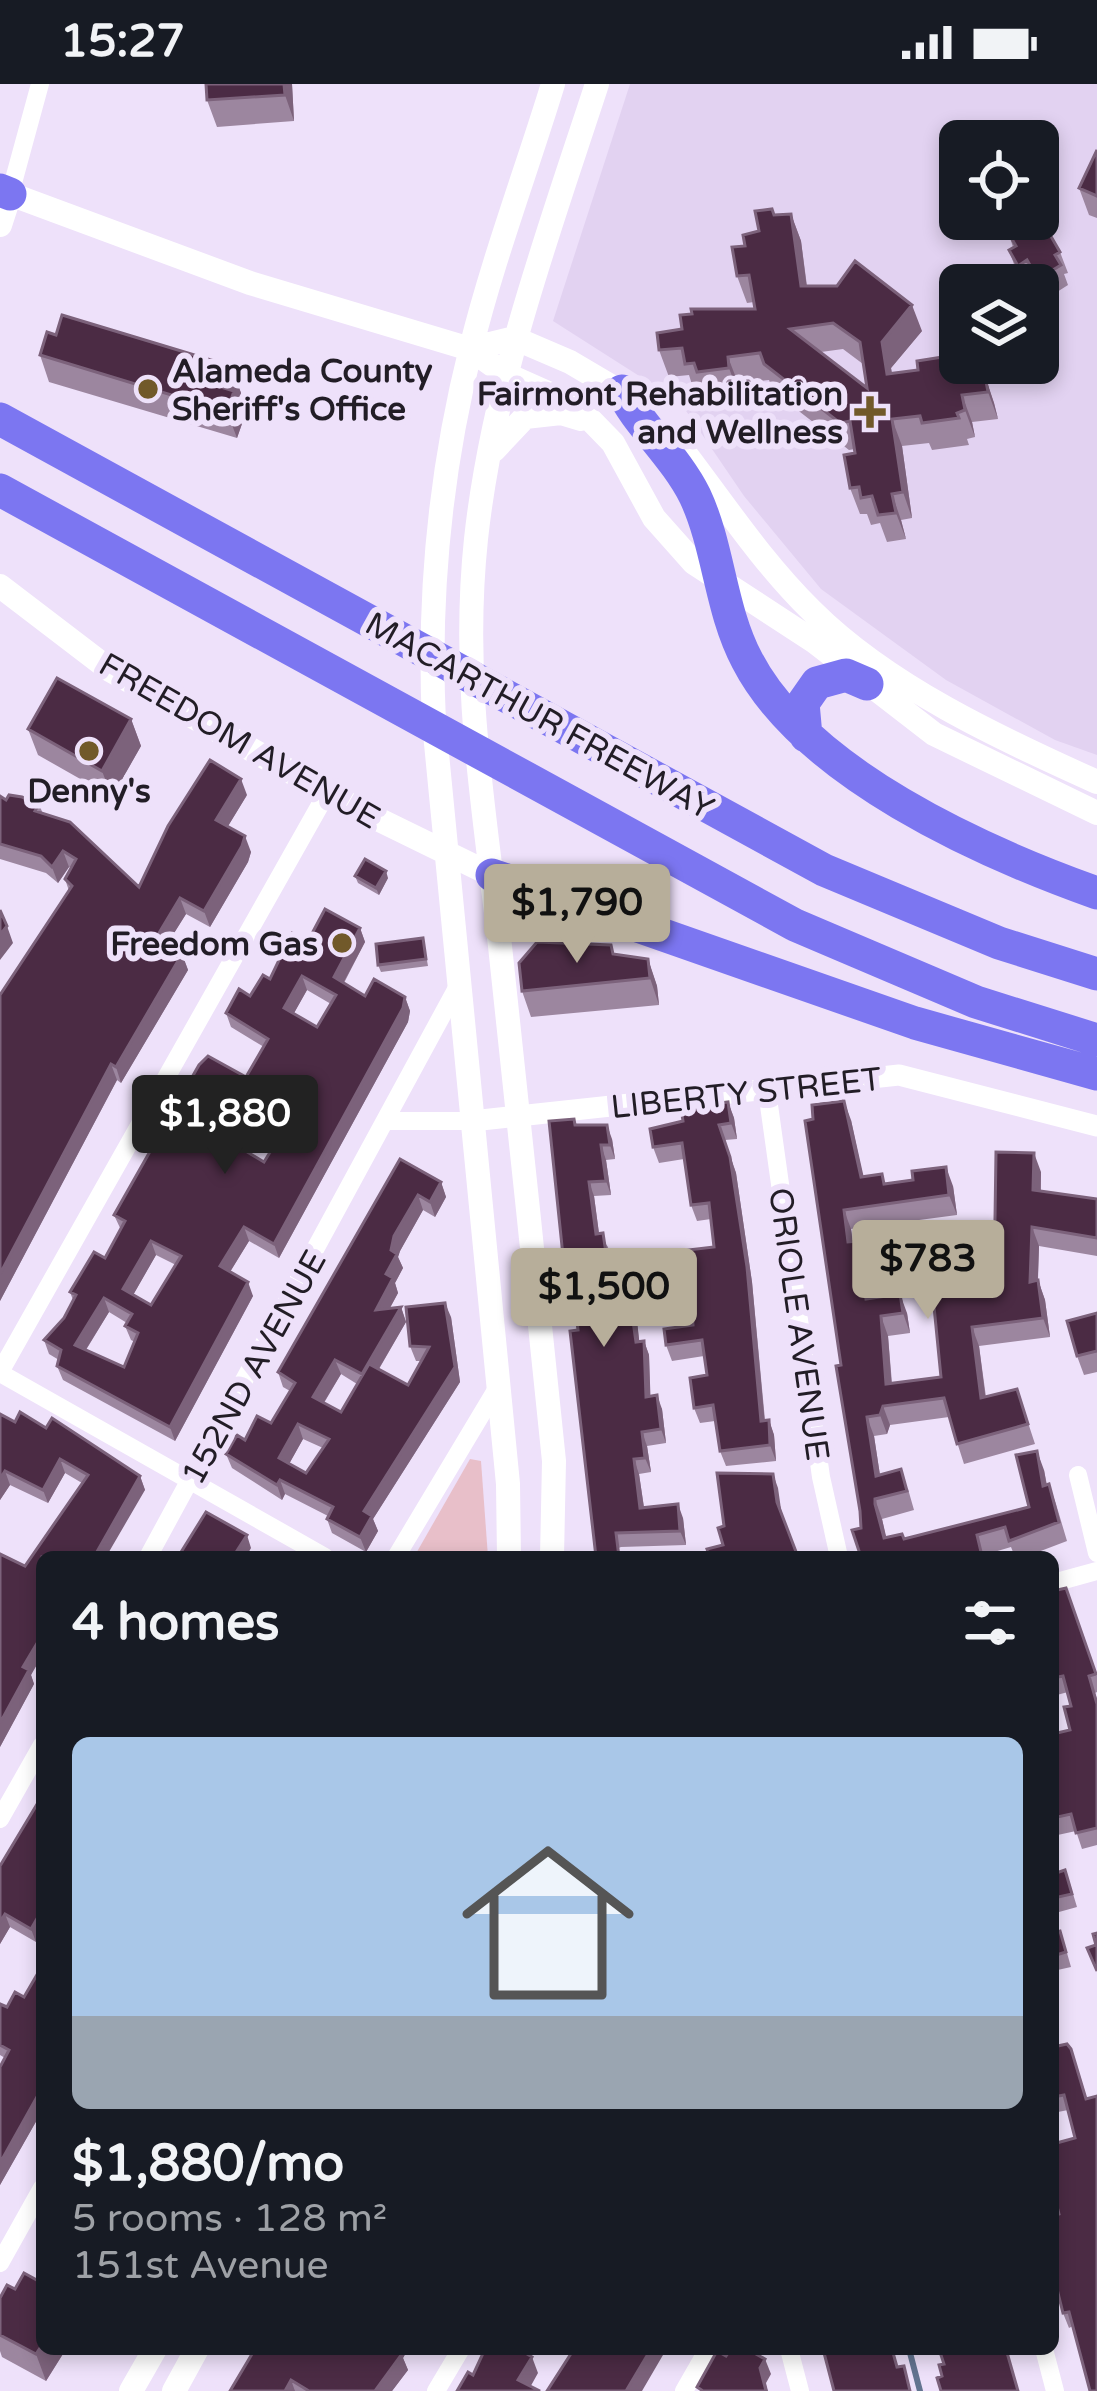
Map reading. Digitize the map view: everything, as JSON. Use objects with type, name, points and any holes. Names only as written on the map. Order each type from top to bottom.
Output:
[{"type":"highway","points":[[622,391],[670,452],[697,499],[748,664],[806,736],[851,770],[932,818],[1097,893]]},
{"type":"highway","name":"MACARTHUR FREEWAY","points":[[0,419],[824,870],[998,943],[1097,974]]},
{"type":"highway","name":"MACARTHUR FREEWAY","points":[[0,490],[796,925],[976,1002],[1097,1040]]},
{"type":"highway","points":[[806,736],[803,704],[817,682],[846,676],[867,684]]},
{"type":"highway","points":[[492,875],[915,1023],[1097,1074]]},
{"type":"main road","points":[[509,1551],[508,1484],[432,673],[436,554],[470,350],[553,84]]},
{"type":"main road","points":[[552,1551],[554,1461],[471,709],[472,589],[487,460],[505,374],[597,84]]},
{"type":"main road","points":[[3,203],[470,350],[505,374],[554,394],[595,422],[673,543],[722,584],[815,643],[934,734],[1097,812]]},
{"type":"main road","points":[[470,350],[514,338],[622,391],[679,445],[758,551],[815,615],[961,717],[1097,782]]},
{"type":"main road","points":[[487,460],[510,427],[525,417],[561,413],[595,422]]},
{"type":"main road","name":"FREEDOM AVENUE","points":[[0,586],[110,670],[492,875]]},
{"type":"main road","points":[[130,2391],[151,2355]]},
{"type":"main road","points":[[174,2391],[194,2355]]},
{"type":"street","points":[[3,203],[40,84]]},
{"type":"street","points":[[314,1551],[0,1372],[328,791]]},
{"type":"street","name":"152ND AVENUE","points":[[151,1551],[458,986]]},
{"type":"street","name":"LIBERTY STREET","points":[[388,1121],[472,1121],[899,1076],[1097,1126]]},
{"type":"street","name":"ORIOLE AVENUE","points":[[767,1090],[820,1477],[838,1551]]},
{"type":"street","points":[[400,1551],[496,1390]]},
{"type":"street","points":[[1078,1474],[1097,1553]]},
{"type":"street","points":[[1059,1580],[1097,1571]]},
{"type":"street","points":[[0,1819],[36,1756]]},
{"type":"street","points":[[0,2263],[36,2199]]},
{"type":"street","points":[[436,2391],[457,2355]]},
{"type":"street","points":[[684,2391],[705,2355]]},
{"type":"street","points":[[791,2355],[800,2391]]},
{"type":"street","points":[[1046,2355],[1055,2391]]},
{"type":"shaded area","name":"Fairmont Rehabilitation and Wellness","points":[[630,84],[1097,84],[1097,755],[1055,740],[946,680],[821,589],[744,496],[680,402],[553,321]]},
{"type":"shaded area","points":[[470,1459],[481,1461],[488,1551],[417,1551]]},
{"type":"building","points":[[206,84],[284,84],[285,95],[207,100]]},
{"type":"building","points":[[1097,150],[1097,196],[1079,188]]},
{"type":"building","points":[[755,211],[791,214],[801,286],[837,286],[855,261],[912,305],[882,342],[887,374],[918,370],[917,361],[939,358],[939,384],[986,384],[988,392],[962,395],[965,410],[957,413],[959,418],[922,423],[920,416],[892,419],[903,492],[892,494],[896,513],[878,515],[872,496],[861,498],[859,487],[850,488],[844,455],[855,453],[850,421],[840,423],[764,364],[760,353],[728,357],[729,368],[697,372],[694,363],[685,364],[682,348],[659,350],[657,333],[682,329],[680,315],[692,314],[691,309],[755,309],[749,275],[737,276],[732,247],[745,246],[743,235],[759,231]],"holes":[[[833,323],[860,342],[867,388],[790,329]]]},
{"type":"building","points":[[1013,240],[1053,240],[1061,265],[1029,264],[1027,260],[1017,264],[1009,250],[1016,246]]},
{"type":"building","points":[[62,315],[231,366],[224,388],[234,391],[227,412],[40,355],[47,332],[56,335]]},
{"type":"building","points":[[57,678],[131,719],[102,771],[28,729]]},
{"type":"building","points":[[210,760],[241,779],[216,820],[245,836],[242,846],[204,911],[180,898],[156,938],[182,954],[116,1067],[111,1064],[0,1274],[0,995],[72,886],[65,879],[76,859],[63,851],[52,867],[41,856],[0,844],[0,796],[6,800],[9,795],[22,797],[39,804],[35,811],[70,822],[139,887],[168,826]]},
{"type":"building","points":[[365,859],[386,871],[376,888],[355,876]]},
{"type":"building","points":[[325,909],[360,928],[334,977],[365,996],[374,979],[405,997],[403,1008],[274,1244],[244,1227],[220,1266],[248,1282],[170,1427],[57,1366],[61,1350],[44,1340],[64,1318],[76,1295],[70,1292],[94,1252],[105,1258],[125,1221],[114,1215],[199,1065],[208,1056],[246,1077],[268,1039],[226,1013],[239,989],[250,996],[263,975],[270,979],[292,933],[308,941]],"holes":[[[302,976],[336,995],[317,1027],[284,1008]],[[225,1086],[278,1113],[273,1121],[285,1128],[264,1162],[239,1147],[245,1136],[232,1129],[221,1147],[194,1131]],[[151,1241],[181,1256],[151,1305],[123,1289]],[[104,1298],[132,1314],[125,1326],[138,1333],[124,1367],[75,1345]]]},
{"type":"building","points":[[423,938],[426,959],[378,965],[376,944]]},
{"type":"building","points":[[537,942],[611,945],[613,954],[648,959],[650,978],[522,991],[519,963]]},
{"type":"building","points":[[844,1101],[861,1177],[882,1174],[884,1184],[913,1180],[912,1171],[946,1167],[949,1195],[844,1210],[848,1242],[957,1233],[961,1256],[945,1258],[950,1292],[994,1286],[996,1152],[1034,1153],[1033,1190],[1097,1199],[1097,1238],[1032,1227],[1030,1282],[1038,1280],[1043,1318],[972,1327],[981,1398],[1017,1389],[1028,1424],[957,1444],[944,1398],[883,1406],[880,1415],[867,1417],[876,1476],[901,1469],[907,1491],[875,1499],[884,1538],[902,1534],[904,1539],[1029,1507],[1016,1455],[1037,1451],[1043,1486],[1049,1484],[1059,1522],[1009,1541],[1005,1527],[977,1535],[981,1551],[859,1551],[852,1530],[861,1528],[860,1511],[805,1121],[813,1119],[812,1105]],"holes":[[[902,1263],[903,1269],[930,1266],[941,1377],[886,1384],[881,1316],[903,1313],[900,1294],[866,1299],[862,1269]]]},
{"type":"building","points":[[728,1102],[731,1123],[719,1125],[730,1157],[747,1267],[761,1421],[769,1420],[770,1445],[720,1451],[713,1405],[694,1408],[690,1378],[707,1375],[702,1340],[666,1345],[664,1329],[693,1325],[688,1250],[714,1247],[709,1203],[691,1205],[682,1143],[653,1147],[650,1129],[683,1121],[681,1108]]},
{"type":"building","points":[[574,1119],[575,1125],[607,1125],[610,1145],[601,1145],[606,1181],[589,1182],[596,1234],[603,1233],[607,1260],[613,1259],[617,1293],[641,1290],[643,1306],[631,1307],[636,1342],[644,1341],[646,1397],[657,1395],[661,1429],[642,1432],[645,1458],[634,1459],[640,1508],[678,1504],[680,1531],[616,1533],[618,1551],[595,1551],[570,1331],[578,1330],[571,1275],[565,1275],[549,1121]]},
{"type":"building","points":[[400,1159],[441,1182],[430,1202],[418,1195],[394,1236],[391,1250],[397,1254],[386,1274],[393,1278],[376,1310],[401,1307],[362,1374],[335,1360],[313,1397],[341,1412],[369,1364],[408,1385],[429,1347],[410,1346],[406,1307],[445,1303],[455,1367],[364,1511],[372,1516],[360,1537],[327,1519],[333,1507],[280,1480],[277,1485],[226,1454],[237,1435],[245,1440],[257,1416],[271,1423],[295,1383],[278,1372]],"holes":[[[298,1424],[329,1439],[306,1473],[279,1458]]]},
{"type":"building","points":[[1097,1313],[1097,1351],[1077,1356],[1067,1321]]},
{"type":"building","points":[[20,1412],[46,1428],[52,1418],[140,1476],[97,1551],[36,1551],[36,1645],[23,1667],[29,1670],[0,1723],[0,1554],[25,1566],[88,1475],[60,1459],[43,1490],[5,1471],[0,1479],[0,1414],[15,1422]]},
{"type":"building","points":[[717,1473],[773,1474],[777,1502],[796,1551],[708,1551],[723,1545],[718,1528],[724,1526]]},
{"type":"building","points":[[206,1512],[247,1535],[237,1551],[182,1551]]},
{"type":"building","points":[[1066,1588],[1096,1674],[1089,1676],[1097,1704],[1097,1828],[1076,1833],[1071,1814],[1059,1817],[1059,1733],[1070,1730],[1064,1707],[1071,1706],[1063,1676],[1059,1677],[1059,1590]]},
{"type":"building","points":[[36,1806],[36,1920],[31,1929],[5,1914],[0,1922],[0,1866]]},
{"type":"building","points":[[1065,1870],[1072,1894],[1059,1897],[1059,1872]]},
{"type":"building","points":[[1059,1931],[1066,1952],[1059,1954]]},
{"type":"building","points":[[1097,1933],[1097,1971],[1087,1948],[1096,1945],[1093,1934]]},
{"type":"building","points":[[36,1976],[36,2099],[0,2163],[0,2067],[9,2050],[0,2045],[0,2004],[7,2007],[15,1992],[24,1997]]},
{"type":"building","points":[[1067,2044],[1071,2049],[1086,2099],[1097,2096],[1097,2391],[1090,2391],[1069,2312],[1063,2313],[1059,2297],[1059,2142],[1075,2138],[1064,2095],[1059,2096],[1059,2046]]},
{"type":"building","points":[[24,2273],[36,2280],[36,2354],[0,2335],[0,2298],[7,2285],[15,2289]]},
{"type":"building","points":[[251,2355],[401,2355],[375,2391],[309,2391],[291,2380],[285,2391],[230,2391]]},
{"type":"building","points":[[482,2355],[529,2355],[532,2357],[518,2380],[540,2391],[457,2391],[468,2372],[473,2375]]},
{"type":"building","points":[[570,2355],[647,2355],[626,2391],[547,2391]]},
{"type":"building","points":[[715,2355],[765,2359],[760,2368],[766,2391],[703,2391],[697,2387]]},
{"type":"building","points":[[825,2355],[894,2355],[897,2367],[904,2366],[910,2391],[834,2391]]},
{"type":"building","points":[[941,2355],[1008,2355],[1018,2391],[941,2391],[937,2378],[942,2376],[939,2365],[944,2364]]},
{"type":"waterway","points":[[911,2355],[920,2391]]},
{"type":"place","name":"Alameda County Sheriff's Office","points":[[148,389]]},
{"type":"place","name":"Fairmont Rehabilitation and Wellness","points":[[870,412]]},
{"type":"place","name":"Denny's","points":[[89,751]]},
{"type":"place","name":"Freedom Gas","points":[[342,943]]}]
